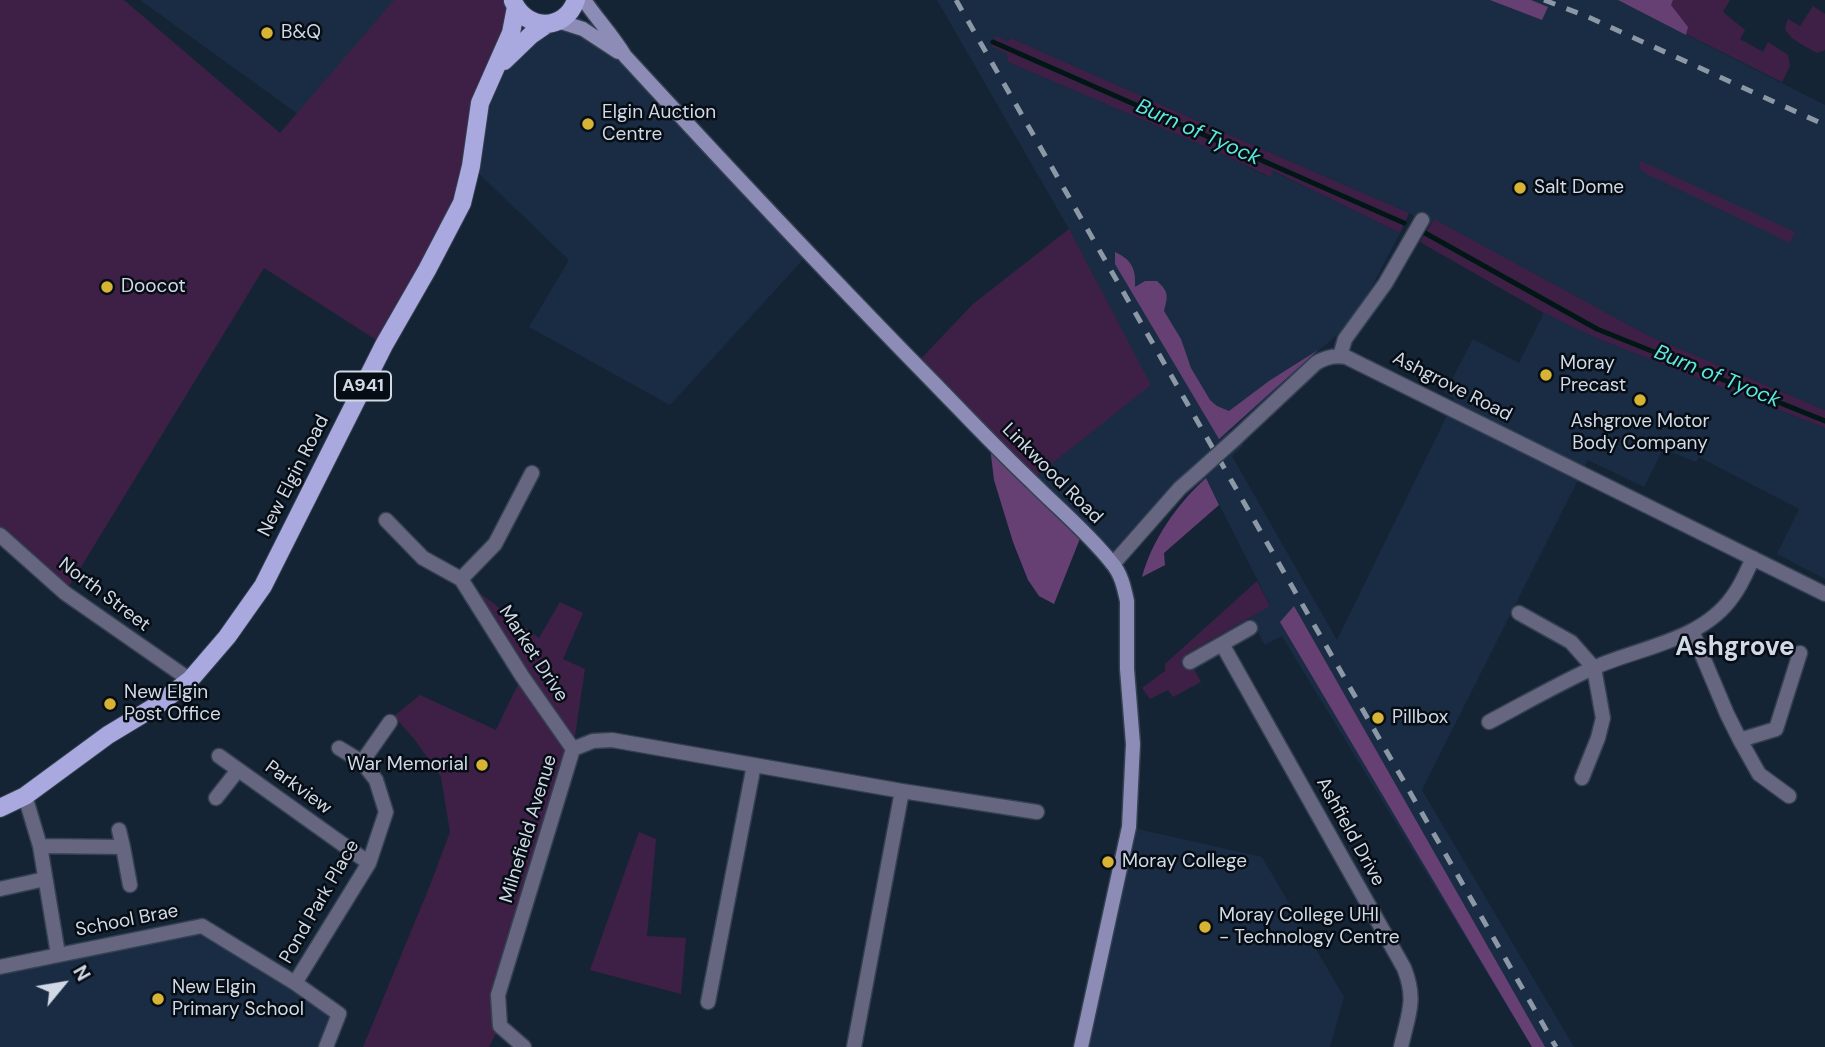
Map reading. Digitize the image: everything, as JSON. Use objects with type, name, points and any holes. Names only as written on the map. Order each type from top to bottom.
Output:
[{"type":"main road","name":"New Elgin Road","points":[[495,72],[527,38],[571,10],[576,0]]},
{"type":"main road","name":"New Elgin Road","points":[[25,796],[108,735],[156,706],[190,680],[227,637],[262,586],[384,345],[427,270],[461,202],[471,166],[480,103],[511,33],[515,3]]},
{"type":"main road","points":[[515,3],[522,15],[530,21],[553,22]]},
{"type":"main road","name":"A941","points":[[0,808],[25,796]]},
{"type":"street","name":"Linkwood Road","points":[[584,0],[625,57]]},
{"type":"street","name":"Linkwood Road","points":[[553,22],[583,29],[625,57],[898,346],[1030,481],[1083,531],[1113,564],[1122,580],[1126,601],[1127,669],[1133,744],[1129,827],[1081,1047]]},
{"type":"street","points":[[1113,564],[1180,488],[1316,363],[1325,358],[1340,356],[1345,338],[1384,284],[1422,220]]},
{"type":"street","name":"Ashgrove Road","points":[[1340,356],[1353,360],[1825,594]]},
{"type":"street","points":[[461,579],[495,544],[532,473]]},
{"type":"street","name":"Market Drive","points":[[386,520],[423,558],[461,579],[522,676],[573,749]]},
{"type":"street","name":"North Street","points":[[0,535],[65,593],[190,680]]},
{"type":"street","points":[[1489,722],[1594,668],[1692,631],[1717,614],[1727,603],[1741,584],[1753,558]]},
{"type":"street","points":[[1518,613],[1571,642],[1594,668],[1603,718],[1582,778]]},
{"type":"street","points":[[1190,662],[1250,628]]},
{"type":"street","points":[[1692,631],[1727,714],[1759,774],[1789,796]]},
{"type":"street","name":"Ashfield Drive","points":[[1222,644],[1404,968],[1412,1000],[1401,1047]]},
{"type":"street","points":[[1740,740],[1776,729],[1801,653]]},
{"type":"street","points":[[362,762],[390,722]]},
{"type":"street","name":"Milnefield Avenue","points":[[524,1047],[499,1026],[498,995],[573,749],[593,741],[612,740],[902,791],[1037,811]]},
{"type":"street","name":"Pond Park Place","points":[[295,983],[369,863],[386,812],[376,780],[362,762],[339,748]]},
{"type":"street","name":"Parkview","points":[[219,756],[369,863]]},
{"type":"street","points":[[708,1002],[754,765]]},
{"type":"street","name":"Parkview","points":[[216,798],[238,770]]},
{"type":"street","points":[[854,1047],[902,791]]},
{"type":"street","name":"School Brae","points":[[25,796],[40,846],[58,954],[202,926],[295,983],[339,1014],[326,1047]]},
{"type":"street","points":[[119,830],[130,885]]},
{"type":"street","points":[[40,846],[123,847]]},
{"type":"street","points":[[0,889],[46,879]]},
{"type":"street","points":[[0,967],[58,954]]},
{"type":"shaded area","points":[[0,0],[124,0],[280,133],[394,0],[513,0],[480,103],[462,203],[384,345],[264,268],[65,593],[0,535]]},
{"type":"shaded area","points":[[140,0],[394,0],[306,120]]},
{"type":"shaded area","points":[[937,0],[1618,0],[1825,105],[1825,410],[1649,336],[1433,219],[1430,225],[1409,213],[1011,38],[1008,42],[991,46],[1007,54],[1008,62],[1218,152],[1269,177],[1272,171],[1400,233],[1361,307],[1340,332],[1229,431],[1243,446],[1232,456],[1337,640],[1455,399],[1445,393],[1473,339],[1519,363],[1544,313],[1596,338],[1825,428],[1825,579],[1777,554],[1799,509],[1699,457],[1696,462],[1663,449],[1644,487],[1588,460],[1422,790],[1574,1047],[1532,1047],[1282,636],[1265,645],[1249,617],[1270,605],[1206,478],[1202,481],[1196,474],[1113,564],[1030,481],[1150,385],[1069,229]]},
{"type":"shaded area","points":[[1490,0],[1531,0],[1548,7],[1542,20]]},
{"type":"shaded area","points":[[1618,0],[1730,0],[1723,12],[1745,30],[1740,39],[1763,52],[1768,42],[1788,55],[1790,66],[1782,82]]},
{"type":"shaded area","points":[[1618,0],[1673,0],[1671,5],[1688,27],[1686,35]]},
{"type":"shaded area","points":[[1813,6],[1825,14],[1825,50],[1817,53],[1794,40],[1785,28],[1788,19],[1800,26]]},
{"type":"shaded area","points":[[571,10],[625,56],[809,253],[670,405],[529,327],[569,260],[471,166],[475,139],[522,15],[530,21]]},
{"type":"shaded area","points":[[996,36],[1008,42],[1011,38],[1409,213],[1400,233],[1273,171],[1270,177],[1008,62],[1007,54],[991,46]]},
{"type":"shaded area","points":[[1641,161],[1795,232],[1790,243],[1649,175],[1641,170]]},
{"type":"shaded area","points":[[1434,219],[1649,336],[1825,410],[1825,428],[1596,338],[1544,313],[1420,242]]},
{"type":"shaded area","points":[[1069,229],[1151,385],[1030,481],[916,364],[973,304]]},
{"type":"shaded area","points":[[1115,252],[1132,266],[1135,287],[1145,281],[1157,281],[1166,291],[1164,311],[1181,339],[1191,368],[1210,400],[1217,406],[1229,411],[1269,381],[1318,350],[1219,439],[1115,264]]},
{"type":"shaded area","points":[[989,439],[1083,531],[1054,604],[1039,596],[1028,580],[1013,542],[994,480]]},
{"type":"shaded area","points":[[1206,478],[1219,505],[1164,553],[1165,565],[1142,577],[1152,550],[1167,523],[1185,499]]},
{"type":"shaded area","points":[[461,579],[539,638],[560,602],[583,613],[563,659],[585,669],[573,749],[498,995],[500,1026],[489,1047],[363,1047],[450,832],[441,777],[394,716],[420,695],[496,730],[522,676]]},
{"type":"shaded area","points":[[1257,581],[1270,606],[1186,654],[1201,682],[1173,697],[1168,690],[1150,699],[1142,688],[1165,671],[1165,664]]},
{"type":"shaded area","points":[[1294,606],[1545,1047],[1532,1047],[1280,622]]},
{"type":"shaded area","name":"Moray College UHI - Technology Centre","points":[[1129,827],[1262,857],[1344,997],[1330,1047],[1081,1047]]},
{"type":"shaded area","points":[[639,832],[656,839],[647,936],[686,938],[681,994],[590,970]]},
{"type":"shaded area","name":"New Elgin Primary School","points":[[202,926],[339,1014],[326,1047],[0,1047],[0,967]]},
{"type":"waterway","name":"Burn of Tyock","points":[[993,42],[1404,223]]},
{"type":"waterway","name":"Burn of Tyock","points":[[1425,233],[1597,329],[1825,421]]},
{"type":"railway","points":[[956,0],[1556,1047]]},
{"type":"railway","points":[[1544,0],[1586,16],[1825,125]]},
{"type":"place","name":"B&Q","points":[[267,33]]},
{"type":"place","name":"Elgin Auction Centre","points":[[588,124]]},
{"type":"place","name":"Salt Dome","points":[[1520,188]]},
{"type":"place","name":"Doocot","points":[[107,287]]},
{"type":"place","name":"Moray Precast","points":[[1546,375]]},
{"type":"place","name":"Ashgrove Motor Body Company","points":[[1640,400]]},
{"type":"place","name":"New Elgin Post Office","points":[[110,704]]},
{"type":"place","name":"Pillbox","points":[[1378,718]]},
{"type":"place","name":"War Memorial","points":[[482,765]]},
{"type":"place","name":"Moray College","points":[[1108,862]]},
{"type":"place","name":"Moray College UHI - Technology Centre","points":[[1205,927]]},
{"type":"place","name":"New Elgin Primary School","points":[[158,999]]},
{"type":"district","name":"Ashgrove","points":[[1735,648]]}]
